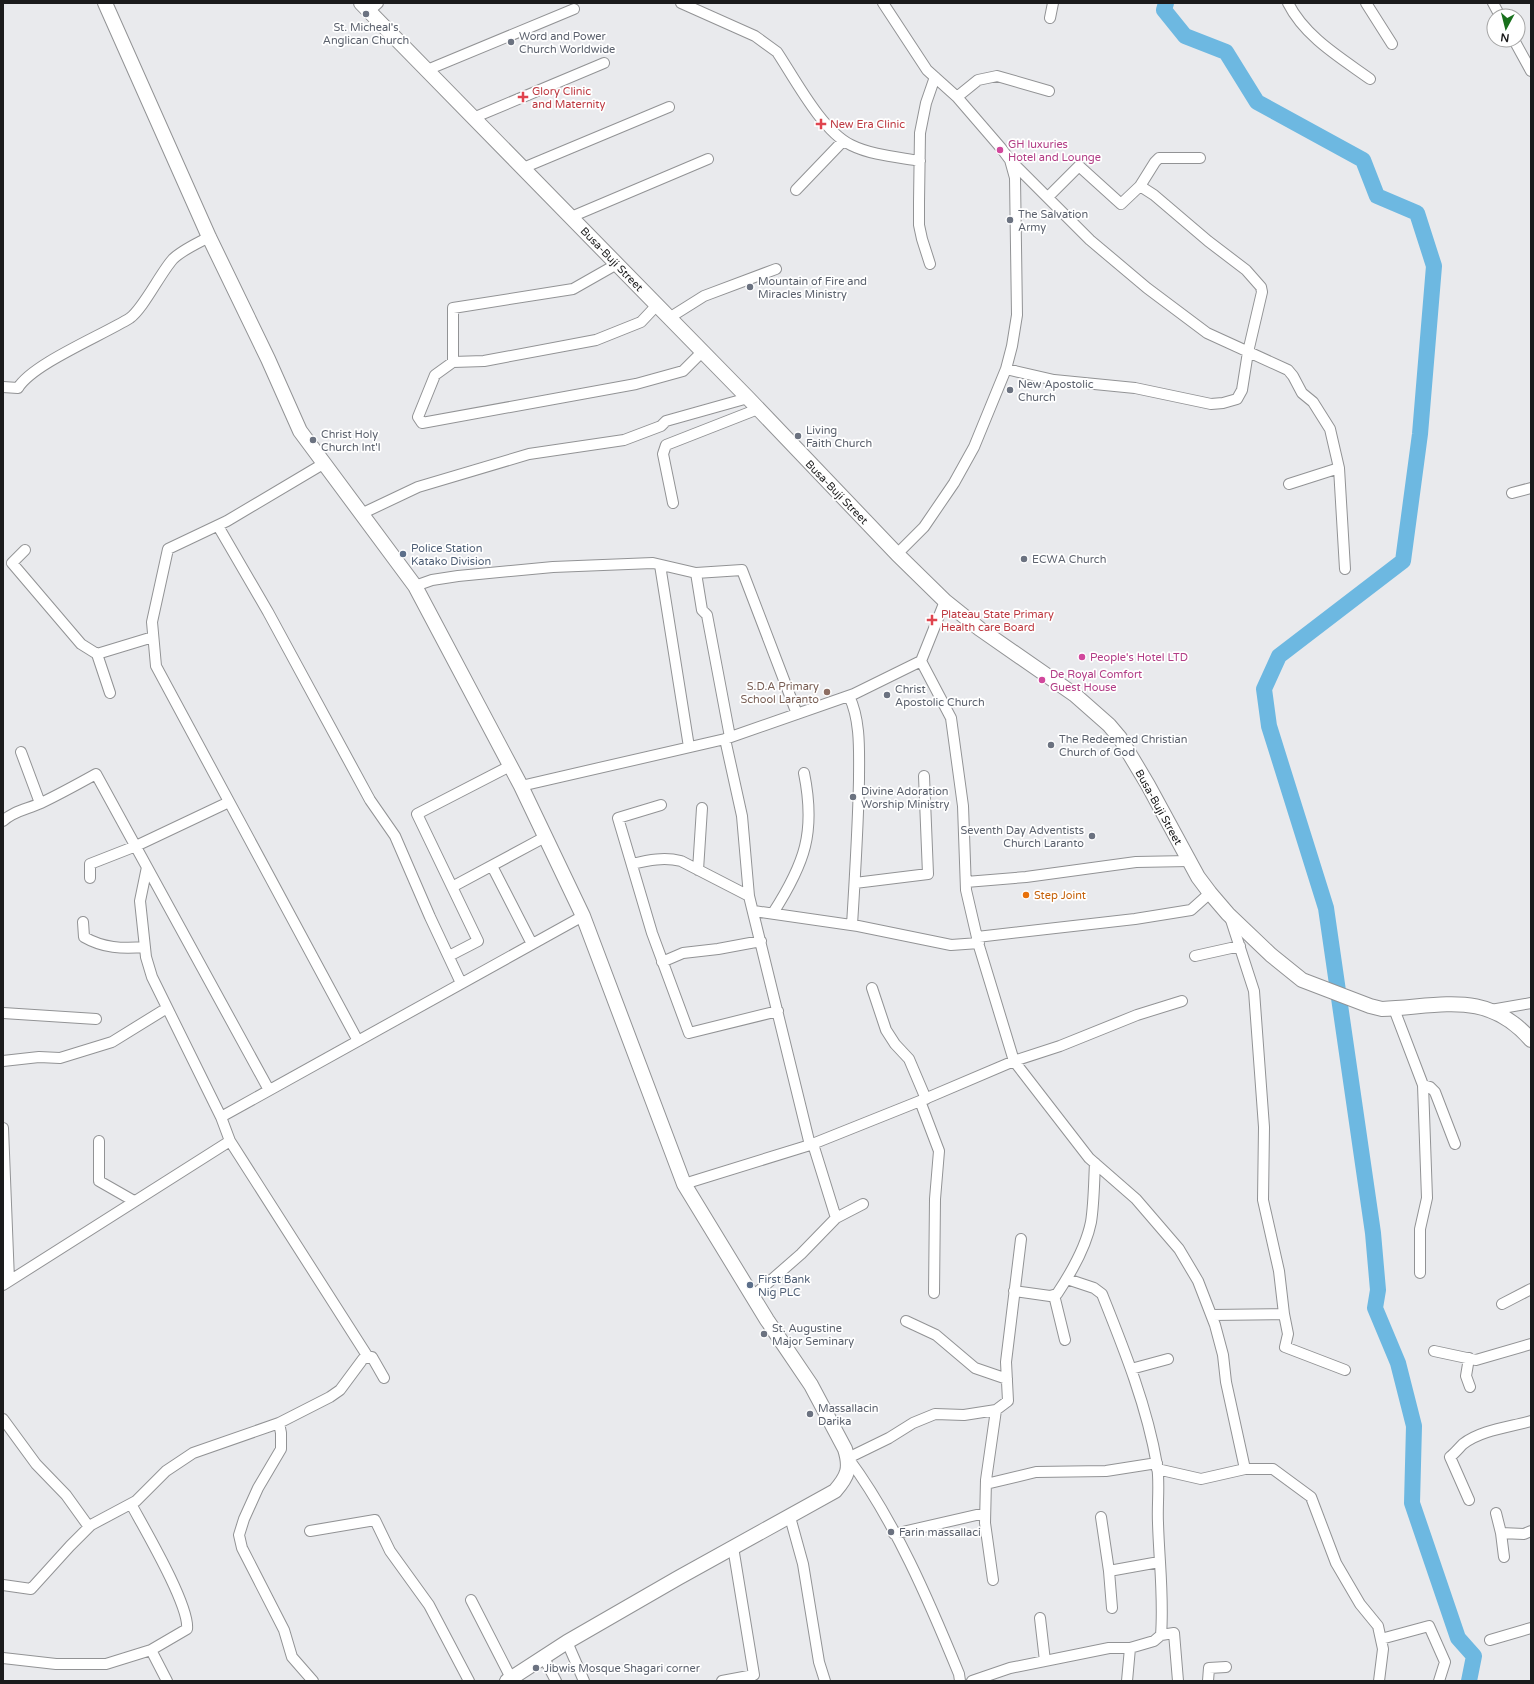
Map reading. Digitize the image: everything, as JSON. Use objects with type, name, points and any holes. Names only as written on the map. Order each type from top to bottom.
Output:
[{"type":"street","points":[[105,3],[209,236],[268,359],[300,432],[415,586],[521,786],[583,916],[684,1184],[810,1385],[845,1449],[848,1458],[868,1486],[910,1562],[959,1674],[960,1681]]},
{"type":"street","points":[[680,3],[729,23],[768,44],[776,52],[827,127],[843,141],[869,151],[920,161]]},
{"type":"street","points":[[883,3],[927,70],[958,97],[1010,160],[1090,240],[1147,288],[1207,333],[1288,370],[1293,376],[1302,394],[1313,402],[1330,429],[1339,468],[1345,569]]},
{"type":"street","points":[[1050,18],[1052,3]]},
{"type":"street","points":[[1288,3],[1307,30],[1317,40],[1370,79]]},
{"type":"street","points":[[1366,3],[1392,44]]},
{"type":"street","name":"Busa-Buji Street","points":[[369,6],[473,118],[748,398],[897,554],[945,600],[980,629],[1075,695],[1109,725],[1120,738],[1148,785],[1188,861],[1210,893],[1228,914],[1271,955],[1302,980],[1370,1006],[1382,1009],[1394,1009],[1462,1004],[1491,1010],[1522,1029],[1531,1040]]},
{"type":"street","points":[[427,70],[574,9]]},
{"type":"street","points":[[1518,48],[1531,71]]},
{"type":"street","points":[[473,118],[604,63]]},
{"type":"street","points":[[958,97],[978,80],[997,76],[1049,91]]},
{"type":"street","points":[[930,264],[919,224],[920,161],[923,116],[935,77]]},
{"type":"street","points":[[522,168],[669,107]]},
{"type":"street","points":[[796,190],[843,141]]},
{"type":"street","points":[[1048,197],[1079,166],[1121,204],[1140,186],[1159,158],[1200,158]]},
{"type":"street","points":[[570,217],[708,159]]},
{"type":"street","points":[[897,554],[924,527],[954,483],[974,447],[1006,369],[1012,346],[1017,315],[1016,178],[1010,160]]},
{"type":"street","points":[[1006,369],[1054,380],[1135,388],[1211,404],[1223,403],[1237,399],[1242,390],[1248,352],[1262,292],[1261,287],[1246,270],[1208,241],[1154,195],[1140,186]]},
{"type":"street","points":[[3,388],[18,388],[23,380],[40,366],[103,334],[132,316],[174,258],[209,236]]},
{"type":"street","points":[[453,362],[453,308],[573,289],[616,264]]},
{"type":"street","points":[[670,318],[704,296],[776,269]]},
{"type":"street","points":[[657,305],[641,322],[596,340],[484,361],[453,362],[435,374],[418,417],[422,423],[636,384],[683,371],[702,352]]},
{"type":"street","points":[[361,514],[418,487],[529,454],[624,440],[662,426],[666,421],[748,398]]},
{"type":"street","points":[[673,503],[663,454],[666,445],[758,409]]},
{"type":"street","points":[[323,464],[218,526],[168,549],[152,622],[156,666],[358,1041]]},
{"type":"street","points":[[1289,484],[1339,468]]},
{"type":"street","points":[[1512,493],[1531,488]]},
{"type":"street","points":[[218,526],[268,612],[370,800],[395,836],[448,956],[462,983]]},
{"type":"street","points":[[25,550],[12,563],[81,644],[96,654],[110,693]]},
{"type":"street","points":[[415,586],[432,580],[458,576],[553,567],[653,563],[660,566],[696,573],[742,570],[797,714]]},
{"type":"street","points":[[660,566],[689,747]]},
{"type":"street","points":[[696,573],[702,610],[707,615],[727,738],[742,816],[749,896],[812,1144],[836,1218]]},
{"type":"street","points":[[521,786],[727,738],[849,696],[921,661],[945,600]]},
{"type":"street","points":[[96,654],[154,637]]},
{"type":"street","points":[[921,661],[951,718],[963,806],[966,882],[978,940],[1014,1061],[1095,1163],[1136,1199],[1179,1249],[1198,1281],[1212,1315],[1223,1355],[1226,1382],[1246,1469]]},
{"type":"street","points":[[849,696],[854,706],[858,733],[859,805],[852,925]]},
{"type":"street","points":[[21,752],[40,803]]},
{"type":"street","points":[[448,956],[478,941],[417,814],[510,766]]},
{"type":"street","points":[[774,913],[792,884],[807,841],[810,821],[808,795],[804,773]]},
{"type":"street","points":[[3,821],[9,815],[40,803],[96,774],[269,1090]]},
{"type":"street","points":[[855,883],[928,874],[924,776]]},
{"type":"street","points":[[90,878],[90,864],[136,846],[229,802]]},
{"type":"street","points":[[661,805],[618,818],[652,933],[689,1033],[778,1011]]},
{"type":"street","points":[[698,870],[702,808]]},
{"type":"street","points":[[452,887],[545,837]]},
{"type":"street","points":[[632,864],[670,858],[681,861],[749,896]]},
{"type":"street","points":[[966,882],[1026,877],[1136,862],[1188,861]]},
{"type":"street","points":[[492,866],[532,944]]},
{"type":"street","points":[[147,867],[140,901],[146,957],[152,977],[221,1117],[230,1141],[368,1357],[372,1357],[384,1378]]},
{"type":"street","points":[[754,911],[852,925],[951,945],[1192,910],[1210,893]]},
{"type":"street","points":[[1228,914],[1254,991],[1264,1127],[1263,1200],[1279,1271],[1288,1334],[1286,1347],[1345,1370]]},
{"type":"street","points":[[221,1117],[583,916]]},
{"type":"street","points":[[83,922],[84,937],[95,944],[112,948],[145,947]]},
{"type":"street","points":[[662,962],[683,953],[718,949],[761,941]]},
{"type":"street","points":[[1195,956],[1240,946]]},
{"type":"street","points":[[872,988],[886,1030],[895,1044],[909,1059],[940,1151],[935,1199],[934,1293]]},
{"type":"street","points":[[684,1184],[812,1144],[923,1100],[1014,1061],[1060,1046],[1137,1015],[1182,1001]]},
{"type":"street","points":[[1491,1010],[1531,1003]]},
{"type":"street","points":[[3,1061],[39,1057],[60,1058],[112,1042],[167,1008]]},
{"type":"street","points":[[1394,1009],[1424,1085],[1427,1198],[1420,1229],[1420,1273]]},
{"type":"street","points":[[3,1014],[96,1019]]},
{"type":"street","points":[[1424,1085],[1430,1086],[1435,1092],[1455,1144]]},
{"type":"street","points":[[3,1128],[6,1283]]},
{"type":"street","points":[[99,1141],[99,1181],[134,1201]]},
{"type":"street","points":[[6,1283],[230,1141]]},
{"type":"street","points":[[1014,1291],[1050,1296],[1057,1294],[1067,1279],[1087,1238],[1091,1221],[1095,1163]]},
{"type":"street","points":[[753,1296],[801,1254],[836,1218],[863,1204]]},
{"type":"street","points":[[848,1458],[889,1438],[913,1423],[935,1414],[964,1415],[996,1410],[1008,1401],[1006,1362],[1014,1291],[1022,1239]]},
{"type":"street","points":[[1067,1279],[1094,1288],[1102,1294],[1131,1368],[1148,1425],[1157,1466],[1159,1562],[1162,1615],[1161,1635]]},
{"type":"street","points":[[1502,1304],[1531,1289]]},
{"type":"street","points":[[1054,1295],[1065,1340]]},
{"type":"street","points":[[1212,1315],[1284,1314]]},
{"type":"street","points":[[906,1321],[936,1335],[975,1368],[1007,1379]]},
{"type":"street","points":[[1434,1351],[1476,1360],[1531,1344]]},
{"type":"street","points":[[3,1585],[31,1589],[89,1527],[131,1504],[166,1471],[193,1453],[279,1423],[330,1397],[340,1390],[363,1359],[368,1357]]},
{"type":"street","points":[[1470,1358],[1466,1376],[1470,1387]]},
{"type":"street","points":[[1131,1368],[1168,1359]]},
{"type":"street","points":[[993,1580],[985,1513],[986,1484],[996,1410]]},
{"type":"street","points":[[3,1419],[36,1464],[66,1495],[89,1527]]},
{"type":"street","points":[[1469,1500],[1450,1457],[1464,1443],[1474,1438],[1498,1429],[1531,1421]]},
{"type":"street","points":[[279,1423],[281,1433],[281,1450],[258,1488],[239,1535],[242,1548],[284,1630],[292,1657],[313,1681]]},
{"type":"street","points":[[471,1600],[509,1680],[543,1656],[567,1642],[733,1547],[835,1491],[846,1478],[848,1458]]},
{"type":"street","points":[[986,1484],[1036,1472],[1106,1471],[1157,1466],[1201,1479],[1246,1469],[1274,1469],[1311,1497],[1336,1563],[1360,1604],[1378,1626],[1383,1649],[1379,1681]]},
{"type":"street","points":[[3,1658],[56,1664],[106,1664],[151,1650],[187,1629],[182,1605],[131,1504]]},
{"type":"street","points":[[894,1534],[985,1513]]},
{"type":"street","points":[[1496,1513],[1501,1533],[1504,1557]]},
{"type":"street","points":[[790,1517],[802,1564],[819,1662],[825,1681]]},
{"type":"street","points":[[1101,1517],[1109,1571],[1112,1608]]},
{"type":"street","points":[[310,1531],[375,1520],[390,1551],[429,1605],[468,1681]]},
{"type":"street","points":[[1501,1533],[1524,1534],[1531,1531]]},
{"type":"street","points":[[722,1681],[754,1675],[733,1547]]},
{"type":"street","points":[[1109,1571],[1159,1562]]},
{"type":"street","points":[[1040,1618],[1045,1661]]},
{"type":"street","points":[[1381,1639],[1429,1626],[1445,1662],[1440,1681]]},
{"type":"street","points":[[1490,1640],[1531,1628]]},
{"type":"street","points":[[972,1681],[1010,1668],[1109,1648],[1130,1648],[1154,1641],[1161,1635],[1174,1633],[1178,1681]]},
{"type":"street","points":[[567,1642],[584,1681]]},
{"type":"street","points":[[1127,1681],[1130,1648]]},
{"type":"street","points":[[151,1650],[167,1681]]},
{"type":"street","points":[[543,1656],[556,1681]]},
{"type":"street","points":[[1208,1681],[1209,1668],[1226,1667]]},
{"type":"waterway","points":[[1166,3],[1164,10],[1185,36],[1226,52],[1257,102],[1363,160],[1377,196],[1417,213],[1434,266],[1420,434],[1403,561],[1279,656],[1264,689],[1269,726],[1326,908],[1373,1233],[1378,1290],[1375,1308],[1398,1363],[1414,1426],[1412,1503],[1458,1638],[1474,1656],[1469,1681]]},
{"type":"place","name":"St. Micheal's Anglican Church","points":[[366,14]]},
{"type":"place","name":"Word and Power Church Worldwide","points":[[511,42]]},
{"type":"place","name":"Glory Clinic and Maternity","points":[[523,97]]},
{"type":"place","name":"New Era Clinic","points":[[821,124]]},
{"type":"place","name":"GH luxuries Hotel and Lounge","points":[[1000,150]]},
{"type":"place","name":"The Salvation Army","points":[[1010,220]]},
{"type":"place","name":"Mountain of Fire and Miracles Ministry","points":[[750,287]]},
{"type":"place","name":"New Apostolic Church","points":[[1010,390]]},
{"type":"place","name":"Living Faith Church","points":[[798,436]]},
{"type":"place","name":"Christ Holy Church Int'l","points":[[313,440]]},
{"type":"place","name":"Police Station Katako Division","points":[[403,554]]},
{"type":"place","name":"ECWA Church","points":[[1024,559]]},
{"type":"place","name":"Plateau State Primary Health care Board","points":[[932,620]]},
{"type":"place","name":"People's Hotel LTD","points":[[1082,657]]},
{"type":"place","name":"De Royal Comfort Guest House","points":[[1042,680]]},
{"type":"place","name":"S.D.A Primary School Laranto","points":[[827,692]]},
{"type":"place","name":"Christ Apostolic Church","points":[[887,695]]},
{"type":"place","name":"The Redeemed Christian Church of God","points":[[1051,745]]},
{"type":"place","name":"Divine Adoration Worship Ministry","points":[[853,797]]},
{"type":"place","name":"Seventh Day Adventists Church Laranto","points":[[1092,836]]},
{"type":"place","name":"Step Joint","points":[[1026,895]]},
{"type":"place","name":"First Bank Nig PLC","points":[[750,1285]]},
{"type":"place","name":"St. Augustine Major Seminary","points":[[764,1334]]},
{"type":"place","name":"Massallacin Darika","points":[[810,1414]]},
{"type":"place","name":"Farin massallaci","points":[[891,1532]]},
{"type":"place","name":"Jibwis Mosque Shagari corner","points":[[536,1668]]}]
